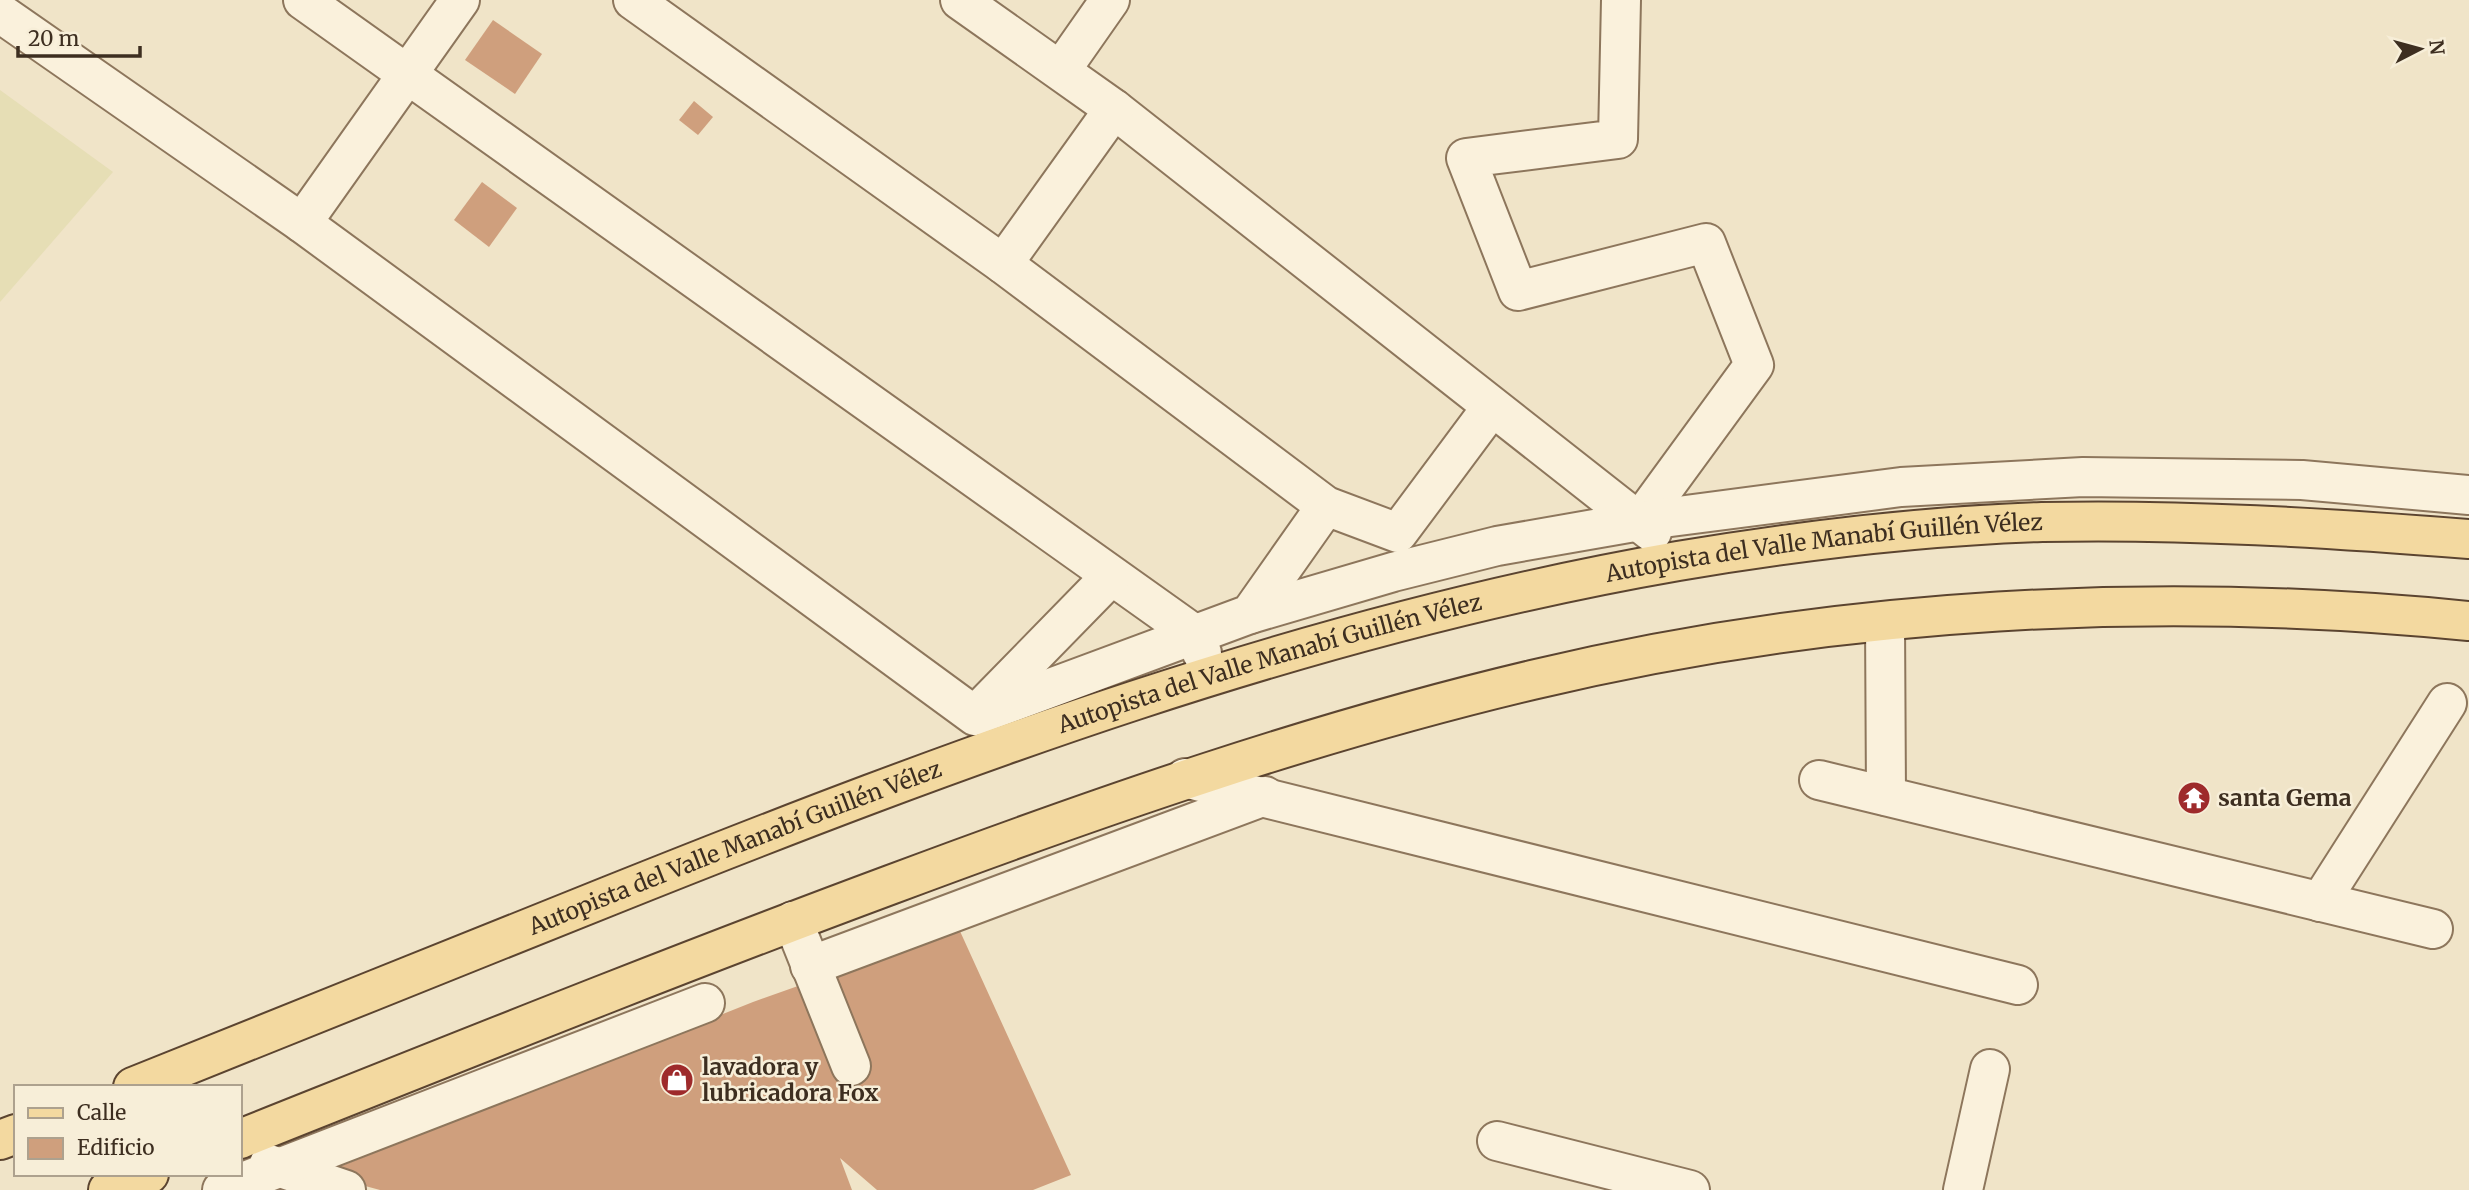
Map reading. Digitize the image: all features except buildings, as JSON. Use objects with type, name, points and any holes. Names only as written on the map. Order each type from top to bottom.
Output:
[{"type":"main road","name":"Autopista del Valle Manabí Guillén Vélez","points":[[138,1085],[847,801],[981,733],[1212,675],[1454,608],[1682,561],[1881,535],[2038,522],[2294,526],[2469,540]]},
{"type":"main road","points":[[242,1138],[793,921],[1185,778],[1357,725],[1536,678],[1679,650],[1885,621],[2056,609],[2232,607],[2374,612],[2469,621]]},
{"type":"main road","points":[[108,1190],[144,1176]]},
{"type":"street","points":[[303,0],[406,76],[1194,634],[1212,675]]},
{"type":"street","points":[[302,223],[460,0]]},
{"type":"street","points":[[633,0],[1003,264],[1326,506],[1398,533],[1491,408]]},
{"type":"street","points":[[960,0],[1114,109],[1491,408],[1640,521],[1682,561]]},
{"type":"street","points":[[1061,70],[1110,0]]},
{"type":"street","points":[[1621,0],[1618,139],[1465,158],[1518,291],[1706,243],[1754,365],[1640,521]]},
{"type":"street","points":[[0,13],[302,223],[981,733]]},
{"type":"street","points":[[1003,264],[1114,109]]},
{"type":"street","points":[[981,733],[1194,634],[1250,614],[1393,572],[1497,546],[1640,521],[1901,487],[2083,477],[2302,480],[2469,495]]},
{"type":"street","points":[[1250,614],[1326,506]]},
{"type":"street","points":[[981,733],[1111,576]]},
{"type":"street","points":[[1885,621],[1886,796]]},
{"type":"street","points":[[2320,902],[2447,703]]},
{"type":"street","points":[[1185,778],[2018,985]]},
{"type":"street","points":[[1819,779],[2433,929]]},
{"type":"street","points":[[810,966],[1265,796]]},
{"type":"street","points":[[793,921],[851,1066]]},
{"type":"street","points":[[222,1190],[705,1003]]},
{"type":"street","points":[[1963,1190],[1990,1069]]},
{"type":"street","points":[[1497,1141],[1690,1190]]},
{"type":"street","points":[[242,1153],[278,1168],[346,1190]]},
{"type":"shaded area","points":[[0,90],[113,172],[0,302]]},
{"type":"place","name":"santa Gema","points":[[2194,798]]},
{"type":"place","name":"lavadora y lubricadora Fox","points":[[677,1080]]}]
